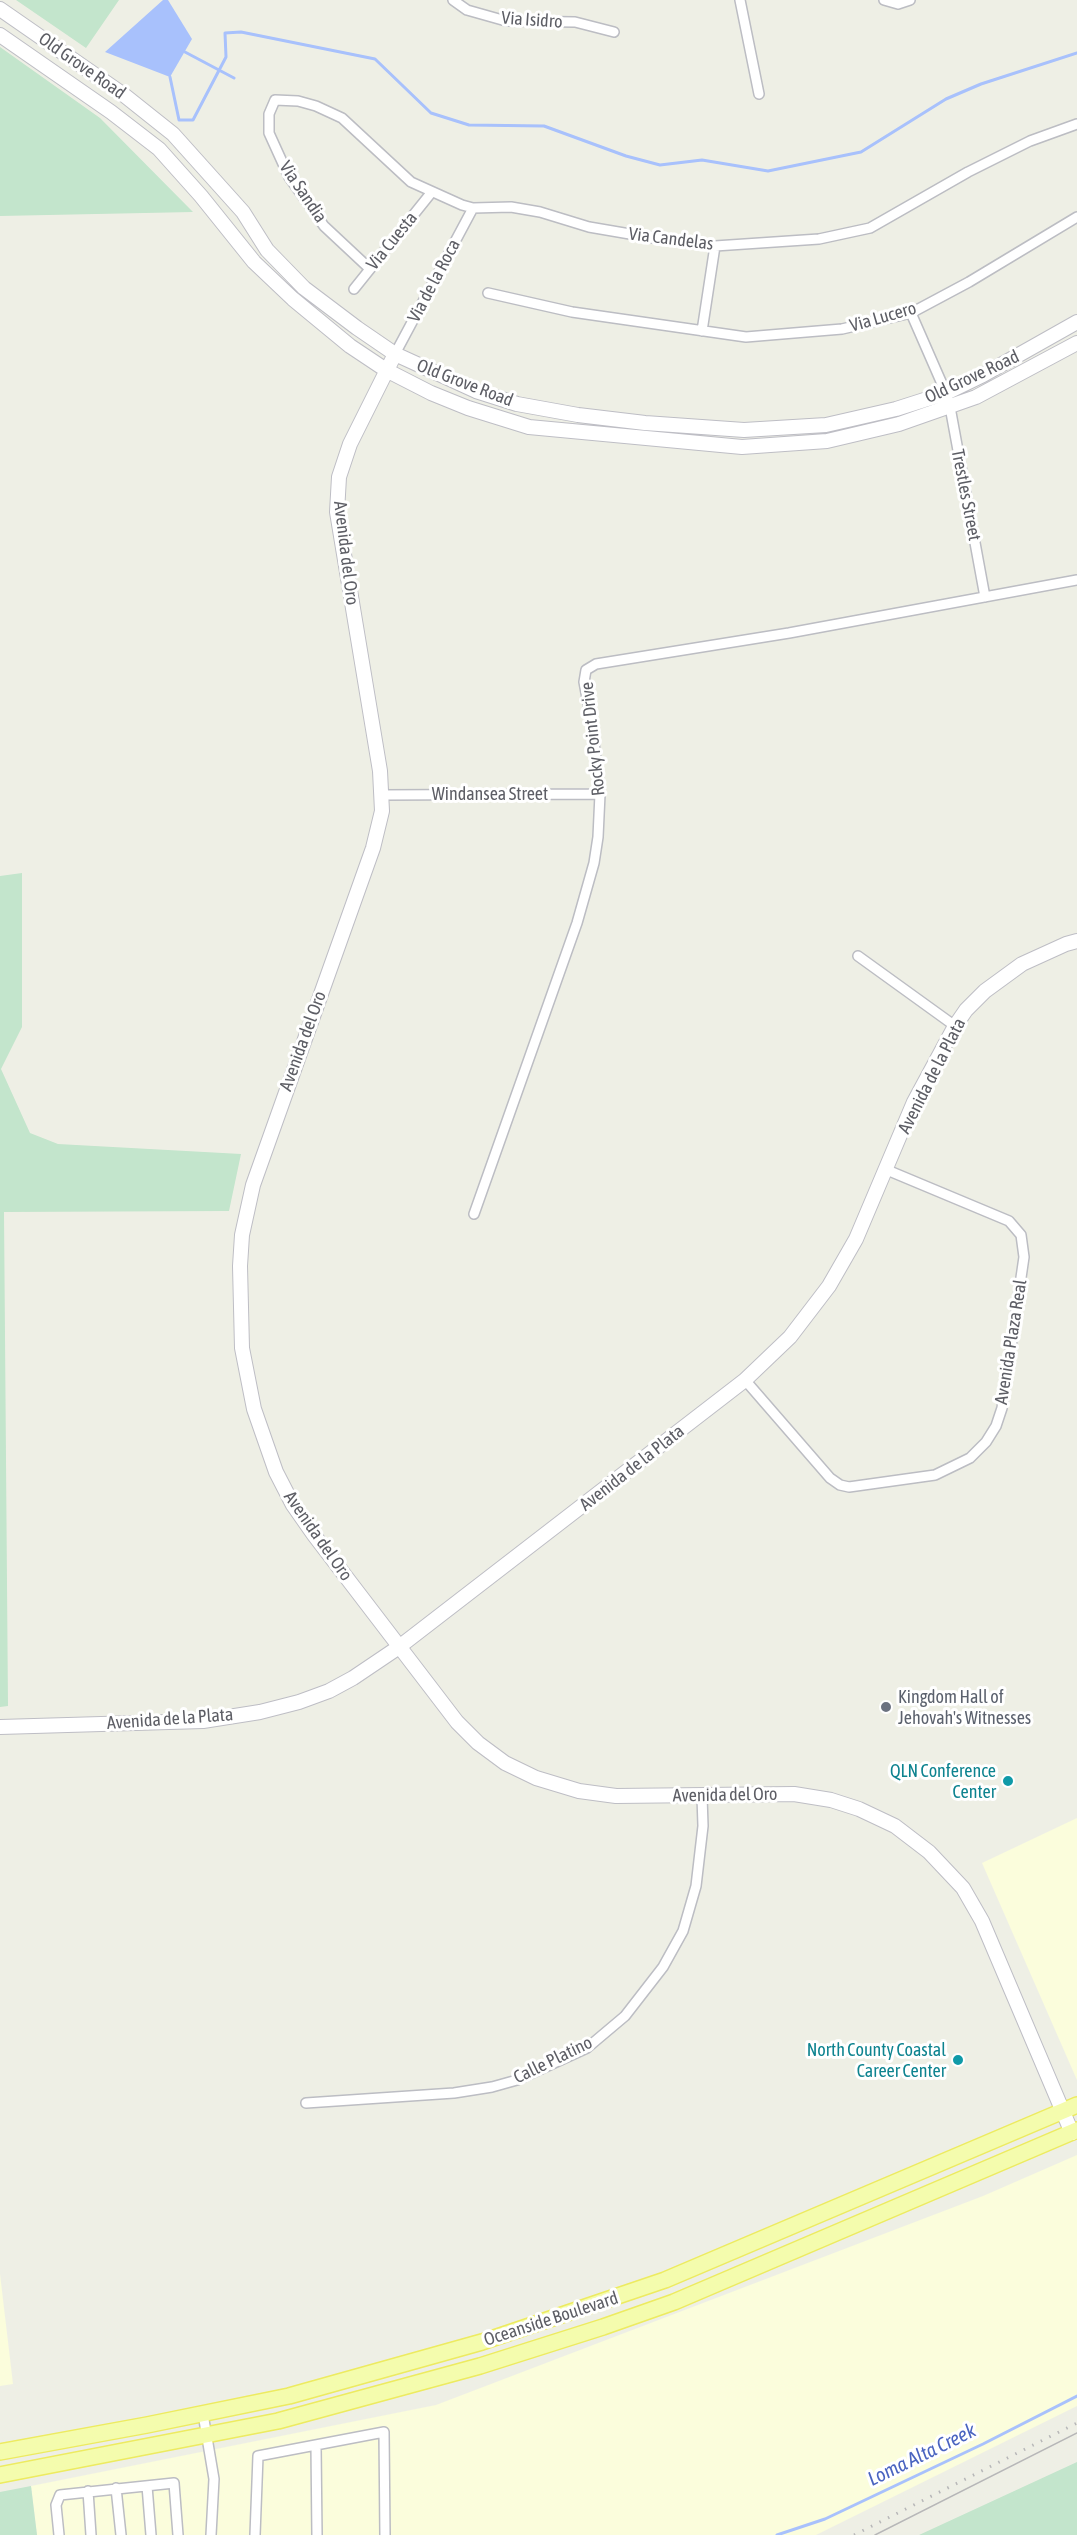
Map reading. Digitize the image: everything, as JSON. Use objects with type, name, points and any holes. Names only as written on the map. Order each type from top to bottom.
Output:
[{"type":"main road","name":"Oceanside Boulevard","points":[[0,2452],[289,2396],[482,2342],[665,2280],[1077,2105]]},
{"type":"main road","name":"Oceanside Boulevard","points":[[0,2475],[278,2421],[480,2366],[603,2327],[696,2293],[1074,2132]]},
{"type":"street","name":"Via Isidro","points":[[453,0],[467,10],[506,21],[575,22],[614,32]]},
{"type":"street","points":[[740,0],[759,94]]},
{"type":"street","points":[[884,0],[898,4],[910,0]]},
{"type":"street","name":"Old Grove Road","points":[[0,9],[124,95],[173,134],[243,212],[267,250],[304,288],[395,354],[476,391],[517,404],[578,415],[711,428],[744,430],[826,425],[896,409],[946,393],[983,375],[1077,322]]},
{"type":"street","name":"Old Grove Road","points":[[0,35],[111,112],[159,149],[201,195],[254,262],[293,299],[350,346],[386,370],[431,393],[468,408],[529,427],[742,447],[827,441],[899,424],[976,397],[1077,343]]},
{"type":"street","name":"Via Candelas","points":[[275,100],[298,101],[316,106],[342,118],[411,182],[431,193],[473,208],[511,207],[540,212],[589,227],[715,246],[819,239],[870,228],[968,172],[1030,141],[1077,124]]},
{"type":"street","name":"Via Sandia","points":[[275,100],[269,114],[269,133],[290,177],[324,226],[370,269]]},
{"type":"street","name":"Via Cuesta","points":[[354,289],[431,193]]},
{"type":"street","name":"Via de la Roca","points":[[395,354],[473,208]]},
{"type":"street","name":"Via Lucero","points":[[488,293],[572,312],[753,337],[842,329],[911,313],[969,282],[1077,217]]},
{"type":"street","points":[[702,331],[715,246]]},
{"type":"street","name":"Trestles Street","points":[[911,313],[950,407],[985,597]]},
{"type":"street","name":"Avenida del Oro","points":[[395,354],[350,444],[339,477],[337,512],[380,771],[382,811],[373,848],[253,1185],[242,1235],[240,1278],[242,1348],[254,1409],[276,1472],[293,1505],[314,1535],[457,1722],[478,1743],[505,1763],[536,1778],[579,1791],[616,1796],[794,1794],[831,1800],[859,1809],[895,1826],[929,1852],[963,1888],[982,1921],[1062,2111],[1074,2132]]},
{"type":"street","name":"Rocky Point Drive","points":[[474,1214],[584,901],[598,837],[600,794],[595,746],[584,682],[586,670],[596,664],[789,633],[1077,580]]},
{"type":"street","name":"Windansea Street","points":[[381,795],[600,794]]},
{"type":"street","name":"Avenida de la Plata","points":[[0,1727],[203,1721],[260,1712],[299,1702],[329,1690],[353,1678],[399,1647],[745,1380],[790,1337],[829,1286],[856,1239],[914,1102],[966,1010],[985,991],[1022,964],[1077,941]]},
{"type":"street","points":[[858,956],[955,1026]]},
{"type":"street","name":"Avenida Plaza Real","points":[[745,1380],[827,1474],[840,1485],[849,1487],[935,1475],[970,1458],[986,1442],[996,1426],[1002,1408],[1024,1257],[1022,1235],[1009,1221],[887,1170]]},
{"type":"street","name":"Calle Platino","points":[[306,2103],[454,2093],[492,2087],[517,2080],[587,2048],[625,2016],[663,1968],[683,1931],[696,1886],[703,1826],[702,1796]]},
{"type":"street","points":[[203,2414],[214,2479],[212,2535]]},
{"type":"street","points":[[255,2535],[258,2456],[384,2432],[385,2535]]},
{"type":"street","points":[[316,2446],[317,2535]]},
{"type":"street","points":[[59,2535],[57,2498],[66,2493],[174,2483],[178,2535]]},
{"type":"street","points":[[147,2486],[151,2535]]},
{"type":"street","points":[[116,2488],[121,2535]]},
{"type":"street","points":[[88,2491],[91,2535]]},
{"type":"shaded area","points":[[16,0],[119,0],[86,48]]},
{"type":"shaded area","points":[[0,47],[100,118],[193,212],[0,216]]},
{"type":"shaded area","points":[[22,873],[22,1027],[1,1069],[30,1133],[58,1144],[241,1154],[229,1211],[4,1212],[8,1706],[0,1707],[0,876]]},
{"type":"shaded area","points":[[1077,1818],[1077,2080],[982,1863]]},
{"type":"shaded area","points":[[1077,2155],[1077,2406],[816,2535],[37,2535],[31,2486],[436,2405],[983,2196]]},
{"type":"shaded area","points":[[0,2274],[13,2384],[0,2386]]},
{"type":"shaded area","points":[[1077,2462],[1077,2535],[919,2535]]},
{"type":"shaded area","points":[[31,2486],[37,2535],[0,2535],[0,2492]]},
{"type":"water","points":[[163,0],[168,0],[192,39],[170,77],[105,52]]},
{"type":"waterway","points":[[170,77],[179,120],[193,120],[226,57],[225,33],[241,32],[375,59],[431,113],[469,125],[544,126],[626,156],[660,165],[702,160],[768,171],[861,152],[946,99],[981,84],[1077,53]]},
{"type":"waterway","points":[[185,52],[234,78]]},
{"type":"waterway","name":"Loma Alta Creek","points":[[777,2535],[825,2519],[983,2444],[1077,2396]]},
{"type":"tram line","points":[[875,2535],[1077,2433]]},
{"type":"railway","points":[[854,2535],[1077,2423]]},
{"type":"place","name":"Kingdom Hall of Jehovah's Witnesses","points":[[886,1707]]},
{"type":"place","name":"QLN Conference Center","points":[[1008,1781]]},
{"type":"place","name":"North County Coastal Career Center","points":[[958,2060]]}]
